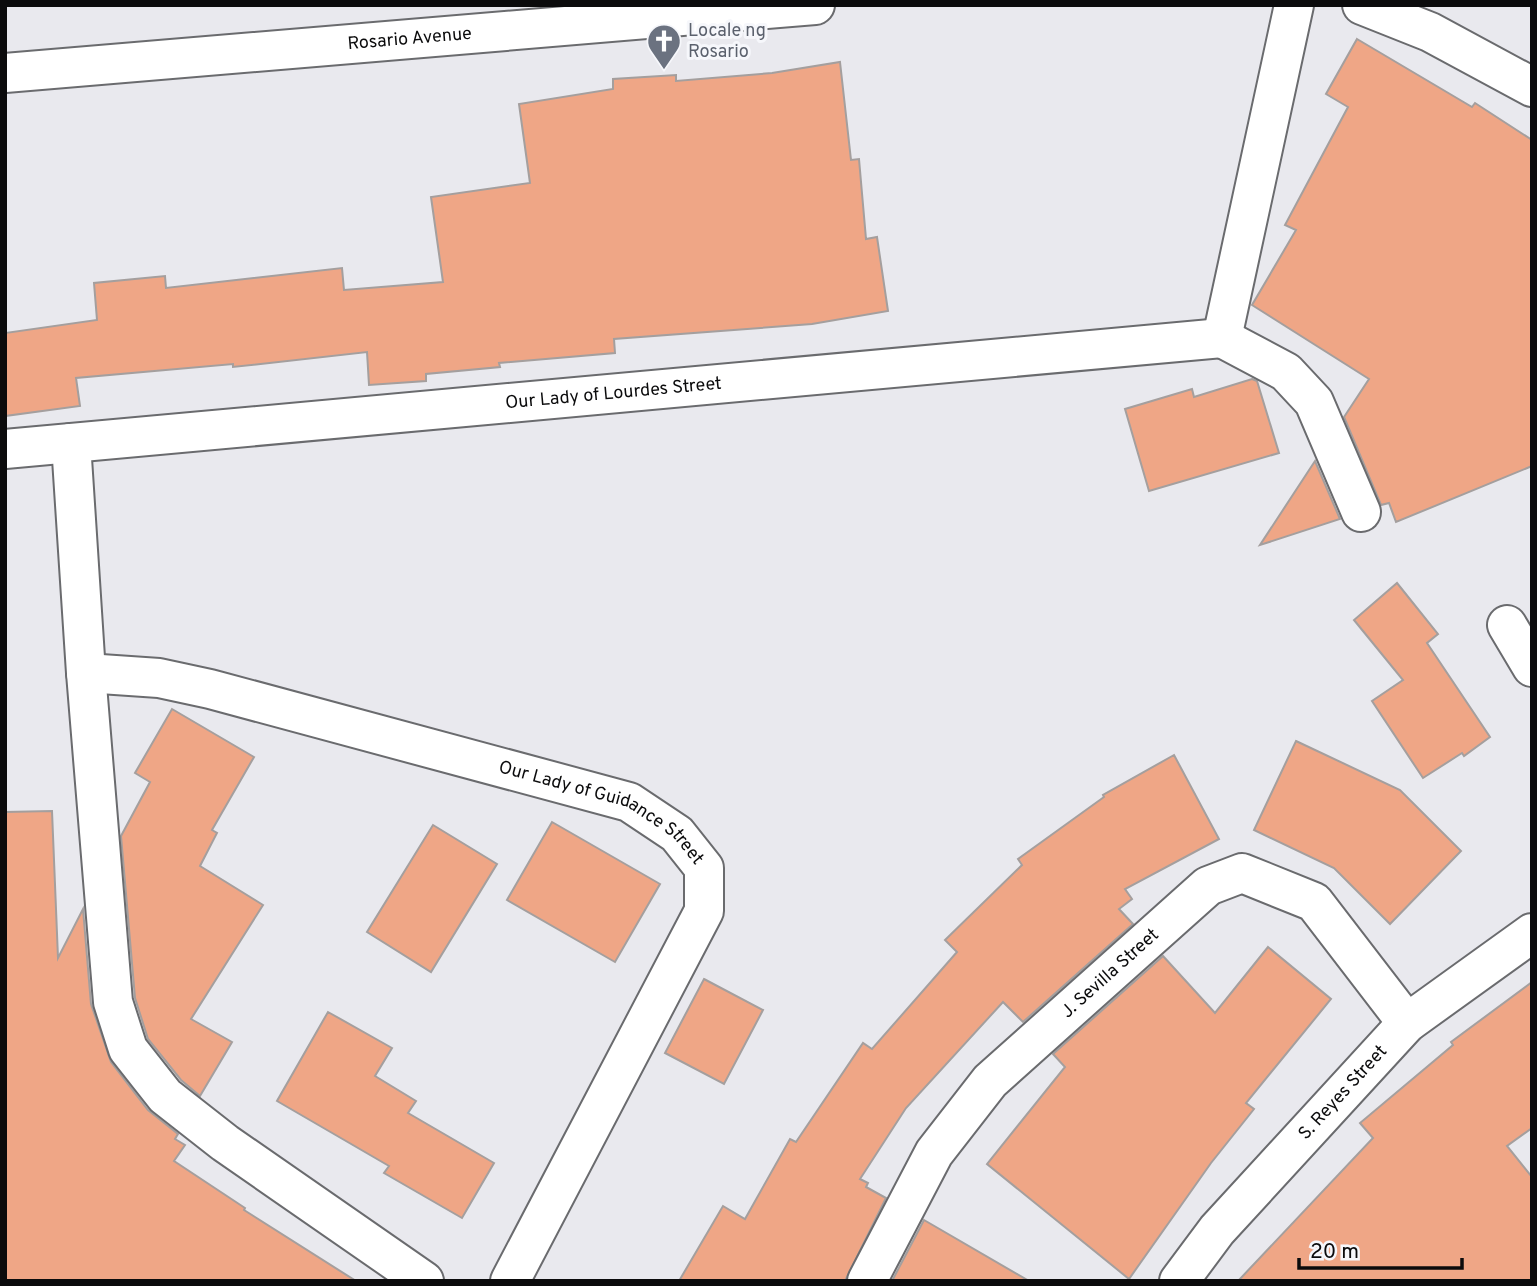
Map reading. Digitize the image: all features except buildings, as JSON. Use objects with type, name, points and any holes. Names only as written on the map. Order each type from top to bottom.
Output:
[{"type":"street","name":"Rosario Avenue","points":[[5,73],[650,12],[815,5]]},
{"type":"street","points":[[1294,5],[1222,338],[1286,372],[1314,402],[1360,512]]},
{"type":"street","points":[[1362,5],[1430,32],[1532,87]]},
{"type":"street","name":"Our Lady of Lourdes Street","points":[[5,449],[1222,338]]},
{"type":"street","points":[[71,443],[86,673],[113,1002],[128,1049],[165,1096],[225,1143],[424,1281]]},
{"type":"street","points":[[1507,625],[1532,667]]},
{"type":"street","name":"Our Lady of Guidance Street","points":[[86,673],[159,678],[210,689],[629,802],[677,834],[704,868],[704,911],[510,1281]]},
{"type":"street","name":"J. Sevilla Street","points":[[867,1281],[934,1153],[990,1081],[1209,886],[1242,873],[1314,902],[1407,1023]]},
{"type":"street","name":"S. Reyes Street","points":[[1179,1281],[1217,1230],[1407,1023],[1532,933]]},
{"type":"place","name":"Locale ng Rosario","points":[[664,71]]}]
